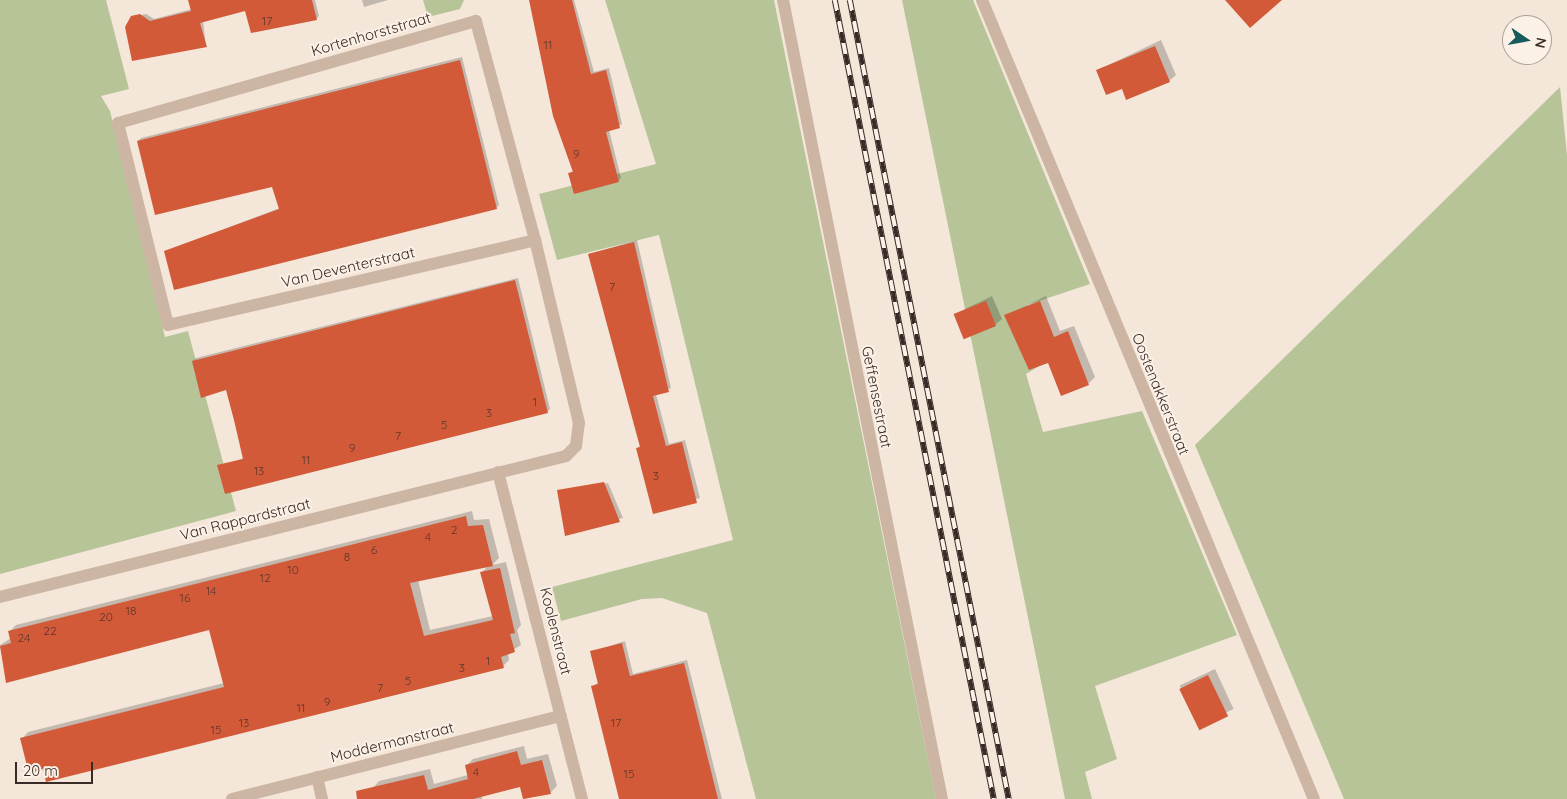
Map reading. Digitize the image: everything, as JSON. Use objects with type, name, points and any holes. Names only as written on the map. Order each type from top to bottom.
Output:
[{"type":"street","name":"Geffensestraat","points":[[783,0],[942,799]]},
{"type":"street","name":"Oostenakkerstraat","points":[[982,0],[1314,799]]},
{"type":"street","name":"Kortenhorststraat","points":[[168,325],[118,123],[476,21],[535,240],[579,423],[576,446],[566,456],[498,472]]},
{"type":"street","name":"Van Deventerstraat","points":[[168,325],[535,240]]},
{"type":"street","name":"Van Rappardstraat","points":[[0,597],[498,472]]},
{"type":"street","name":"Koolenstraat","points":[[498,472],[582,799]]},
{"type":"street","name":"Moddermanstraat","points":[[232,799],[561,716]]},
{"type":"street","points":[[317,778],[322,799]]},
{"type":"green space","points":[[0,0],[106,0],[129,89],[101,96],[110,111],[165,337],[188,331],[236,511],[0,574]]},
{"type":"green space","points":[[423,0],[464,0],[460,9],[428,17]]},
{"type":"green space","points":[[605,0],[774,0],[936,799],[756,799],[707,613],[662,598],[642,599],[561,621],[552,587],[733,540],[659,235],[557,260],[539,194],[656,164]]},
{"type":"green space","points":[[902,0],[973,0],[1090,284],[1027,305],[1046,362],[1026,374],[1043,432],[1142,411],[1237,635],[1095,686],[1117,759],[1085,772],[1092,799],[1065,799]]},
{"type":"green space","points":[[1560,87],[1567,155],[1567,799],[1344,799],[1195,445]]},
{"type":"building","points":[[188,0],[312,0],[317,20],[251,33],[245,11],[200,23],[207,47],[132,61],[125,27],[131,16],[140,14],[150,21],[191,11]]},
{"type":"building","points":[[529,0],[572,0],[591,74],[606,70],[620,128],[606,132],[619,182],[574,194],[568,173],[573,172],[553,116]]},
{"type":"building","points":[[1225,0],[1282,0],[1250,28]]},
{"type":"building","points":[[1155,46],[1170,82],[1126,100],[1122,89],[1106,95],[1096,70]]},
{"type":"building","points":[[460,60],[497,209],[174,290],[164,251],[279,209],[272,187],[155,215],[137,141]]},
{"type":"building","points":[[634,242],[669,392],[653,396],[666,446],[682,442],[697,503],[653,514],[636,448],[640,447],[588,254]]},
{"type":"building","points":[[515,280],[548,413],[225,494],[217,465],[243,459],[234,420],[226,390],[201,398],[192,361]]},
{"type":"building","points":[[986,301],[996,326],[964,339],[954,314]]},
{"type":"building","points":[[1040,301],[1054,337],[1068,331],[1089,385],[1061,396],[1048,363],[1029,370],[1004,315]]},
{"type":"building","points":[[604,482],[620,522],[565,536],[557,490]]},
{"type":"building","points":[[466,516],[468,526],[483,525],[493,566],[410,583],[424,636],[493,620],[480,572],[500,568],[515,633],[510,634],[515,652],[501,657],[504,668],[46,782],[43,769],[29,774],[20,738],[224,687],[209,630],[6,683],[0,646],[11,643],[8,631]]},
{"type":"building","points":[[622,643],[630,676],[684,663],[718,799],[619,799],[591,686],[598,684],[590,651]]},
{"type":"building","points":[[1208,675],[1228,716],[1199,730],[1179,689]]},
{"type":"building","points":[[517,751],[521,765],[542,760],[551,794],[523,799],[520,787],[473,799],[357,799],[356,791],[424,775],[428,790],[468,779],[465,765]]},
{"type":"railway","points":[[835,0],[994,799]]},
{"type":"railway","points":[[850,0],[1009,799]]}]
